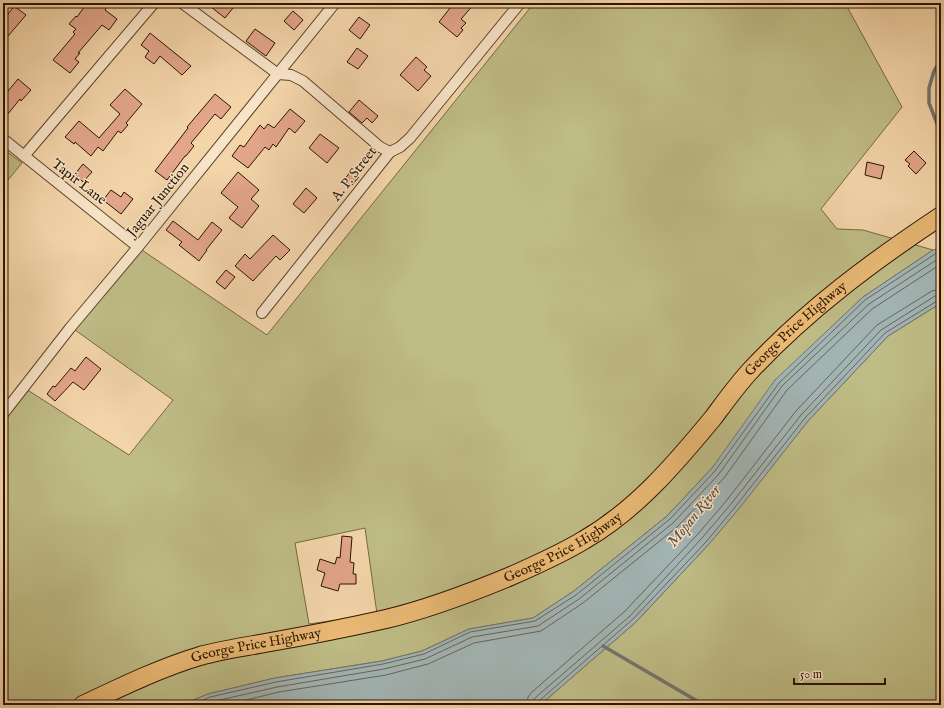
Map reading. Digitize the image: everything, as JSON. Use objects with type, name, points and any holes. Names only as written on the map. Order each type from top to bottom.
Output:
[{"type":"highway","name":"George Price Highway","points":[[83,705],[160,670],[198,656],[221,650],[386,619],[446,601],[479,590],[534,566],[583,541],[622,514],[667,473],[748,372],[818,306],[860,272],[941,216]]},
{"type":"street","points":[[24,156],[154,3]]},
{"type":"street","points":[[182,3],[278,74],[291,75],[303,81],[380,147],[390,152]]},
{"type":"street","name":"Jaguar Junction","points":[[5,408],[138,247],[335,3]]},
{"type":"street","name":"A. P. Street","points":[[262,313],[390,152],[400,147],[410,138],[520,3]]},
{"type":"street","name":"Tapir Lane","points":[[3,139],[138,247]]},
{"type":"shaded area","points":[[534,3],[845,3],[902,107],[821,209],[837,229],[863,230],[933,250],[863,297],[823,336],[712,468],[667,516],[574,591],[533,618],[469,629],[422,651],[382,661],[275,678],[208,694],[182,705],[3,705],[3,418],[26,389],[129,455],[173,400],[75,330],[139,248],[267,335]],"holes":[[[365,528],[377,614],[309,624],[295,543]]]},
{"type":"shaded area","points":[[3,149],[22,163],[3,186]]},
{"type":"shaded area","points":[[941,303],[941,705],[540,705],[636,622],[709,544],[808,421],[888,336]]},
{"type":"water","name":"Mopan River","points":[[941,248],[941,303],[888,336],[808,421],[738,510],[709,544],[636,622],[540,705],[182,705],[208,694],[275,678],[382,661],[422,651],[469,629],[533,618],[574,591],[667,516],[712,468],[775,380],[863,297],[933,250]]},
{"type":"building","points":[[87,3],[110,3],[105,10],[117,19],[109,30],[102,25],[78,53],[80,53],[75,59],[79,62],[70,73],[53,60],[75,34],[73,32],[76,29],[69,24],[76,16],[77,17]]},
{"type":"building","points":[[206,3],[237,3],[225,18]]},
{"type":"building","points":[[454,3],[475,3],[461,19],[466,23],[461,28],[463,30],[457,37],[439,22]]},
{"type":"building","points":[[14,6],[26,15],[3,42],[3,21]]},
{"type":"building","points":[[293,11],[303,20],[294,30],[284,21]]},
{"type":"building","points":[[359,17],[370,25],[360,39],[349,30]]},
{"type":"building","points":[[255,29],[275,43],[266,56],[246,41]]},
{"type":"building","points":[[150,33],[191,66],[182,75],[160,56],[154,64],[145,57],[149,51],[141,45]]},
{"type":"building","points":[[357,48],[368,56],[358,69],[347,62]]},
{"type":"building","points":[[416,57],[427,67],[424,70],[431,76],[418,91],[400,75]]},
{"type":"building","points":[[18,79],[31,90],[21,101],[20,99],[3,120],[3,97]]},
{"type":"building","points":[[125,89],[142,104],[126,123],[128,125],[121,133],[118,131],[103,151],[98,147],[91,156],[75,142],[74,144],[65,137],[79,121],[99,138],[120,114],[110,105]]},
{"type":"building","points":[[215,94],[231,107],[221,119],[215,114],[191,143],[194,146],[167,180],[155,171],[188,128],[187,127]]},
{"type":"building","points":[[359,100],[378,116],[372,123],[367,118],[362,123],[349,112]]},
{"type":"building","points":[[290,109],[305,121],[295,133],[289,128],[276,147],[273,144],[269,150],[265,147],[248,168],[232,156],[240,145],[244,147],[260,125],[264,129],[268,124],[274,128]]},
{"type":"building","points":[[320,134],[339,148],[327,163],[309,148]]},
{"type":"building","points":[[914,151],[926,163],[916,174],[908,166],[910,164],[905,160]]},
{"type":"building","points":[[867,162],[884,166],[881,179],[865,175]]},
{"type":"building","points":[[83,164],[92,172],[83,182],[75,174]]},
{"type":"building","points":[[351,171],[359,177],[351,186],[344,180]]},
{"type":"building","points":[[238,172],[259,190],[251,199],[259,206],[242,228],[229,218],[238,207],[221,193]]},
{"type":"building","points":[[306,188],[317,198],[304,213],[293,204]]},
{"type":"building","points":[[111,190],[121,197],[124,192],[133,199],[121,214],[103,200]]},
{"type":"building","points":[[173,221],[198,240],[212,222],[222,230],[199,261],[179,245],[182,242],[166,230]]},
{"type":"building","points":[[273,235],[290,250],[280,260],[276,256],[253,281],[235,266],[245,254],[250,259]]},
{"type":"building","points":[[226,270],[235,277],[225,289],[216,282]]},
{"type":"building","points":[[86,357],[101,369],[84,390],[73,382],[55,401],[47,394],[71,368],[75,371]]},
{"type":"building","points":[[342,536],[352,537],[350,562],[354,563],[353,574],[356,574],[356,584],[340,584],[338,591],[321,586],[325,573],[317,570],[320,559],[335,564],[337,557],[340,558]]},
{"type":"waterway","points":[[941,60],[934,71],[929,88],[929,103],[940,131],[941,145]]},
{"type":"waterway","points":[[603,646],[704,705]]}]
